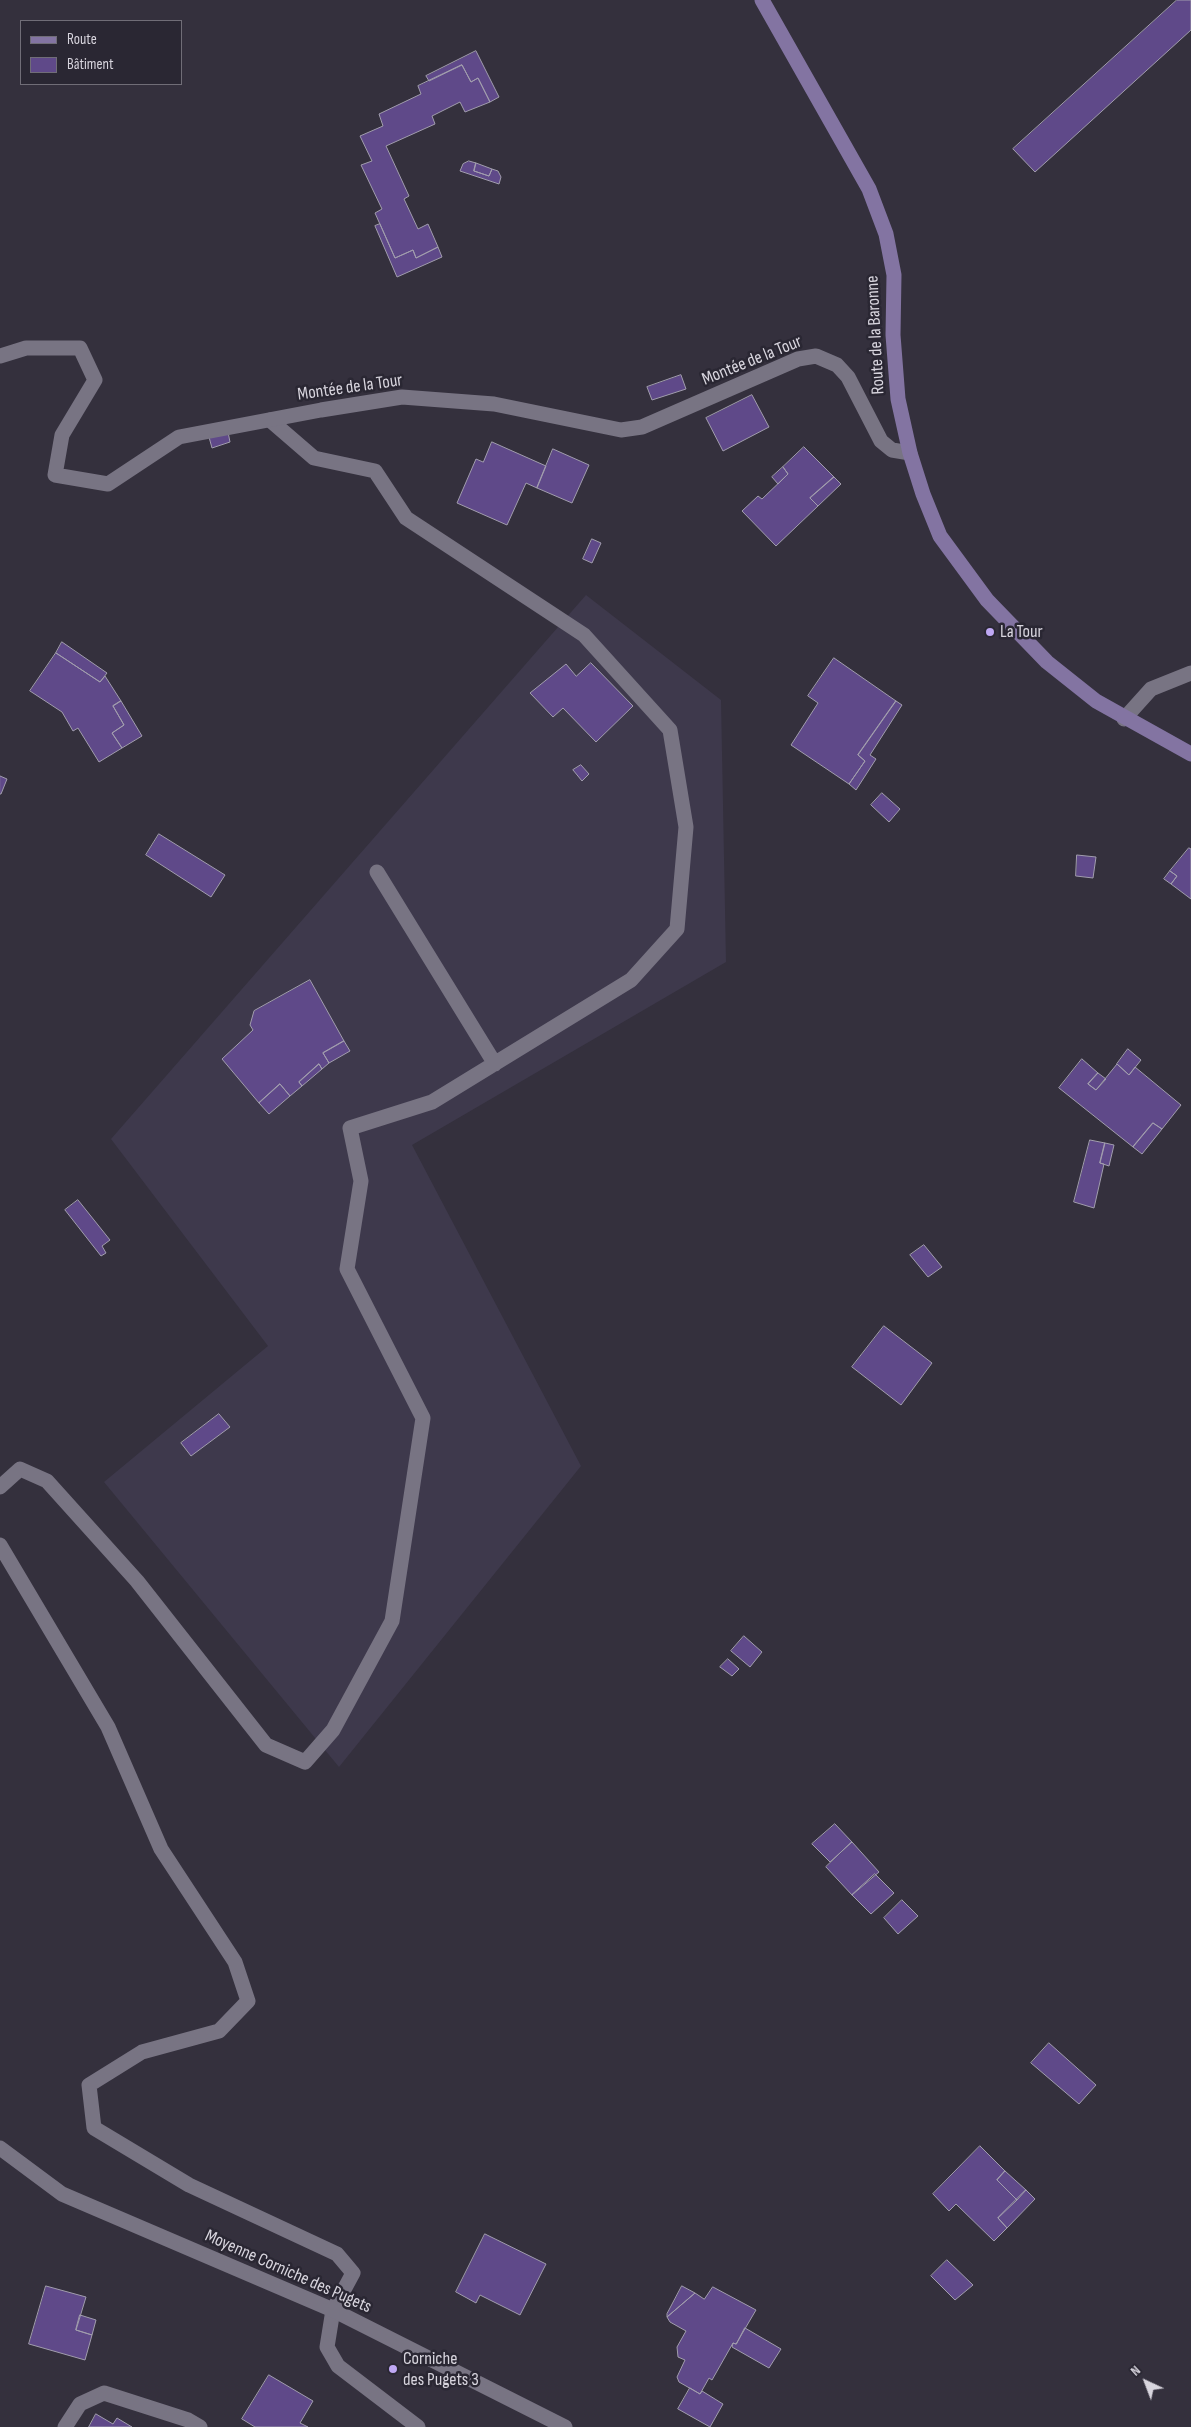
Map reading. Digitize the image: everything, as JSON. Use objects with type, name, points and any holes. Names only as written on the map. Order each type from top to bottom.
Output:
[{"type":"main road","name":"Route de la Baronne","points":[[762,0],[869,189],[886,234],[894,275],[893,335],[898,399],[910,453],[923,494],[940,536],[987,600],[1047,662],[1096,701],[1124,719],[1191,754]]},
{"type":"street","name":"Montée de la Tour","points":[[0,356],[26,348],[80,348],[95,380],[62,435],[55,475],[108,484],[179,437],[402,397],[494,404],[621,430],[642,427],[798,359],[816,356],[837,365],[848,376],[881,441],[892,450],[910,453]]},
{"type":"street","points":[[0,1487],[20,1469],[47,1481],[137,1582],[266,1745],[305,1762],[333,1730],[392,1621],[423,1418],[347,1269],[361,1181],[350,1128],[432,1102],[495,1064],[631,980],[677,929],[686,827],[670,730],[584,634],[406,518],[375,471],[314,458],[270,420]]},
{"type":"street","points":[[1124,719],[1151,689],[1191,673]]},
{"type":"street","points":[[378,872],[495,1064]]},
{"type":"street","points":[[0,1545],[108,1727],[161,1848],[235,1962],[248,2001],[219,2031],[142,2052],[89,2085],[94,2128],[189,2185],[337,2254],[352,2273],[333,2310],[327,2347],[338,2366],[418,2427]]},
{"type":"street","name":"Moyenne Corniche des Pugets","points":[[0,2148],[62,2194],[333,2310],[565,2427]]},
{"type":"street","points":[[65,2427],[80,2404],[104,2393],[171,2414],[200,2427]]},
{"type":"shaded area","points":[[586,595],[721,700],[726,962],[412,1145],[581,1466],[339,1767],[104,1482],[268,1346],[111,1139]]},
{"type":"building","points":[[1177,0],[1191,0],[1191,30],[1035,172],[1013,149]]},
{"type":"building","points":[[476,51],[499,97],[490,102],[478,78],[471,82],[462,65],[429,81],[426,76]]},
{"type":"building","points":[[462,65],[471,82],[478,78],[490,102],[465,112],[460,102],[432,116],[435,124],[386,146],[409,196],[404,199],[418,229],[428,224],[438,247],[416,258],[413,250],[395,258],[375,213],[382,209],[361,165],[372,161],[360,136],[383,126],[379,114],[421,94],[418,86]]},
{"type":"building","points":[[469,161],[476,163],[474,171],[489,176],[492,169],[498,171],[501,177],[499,184],[460,171],[463,164]]},
{"type":"building","points":[[476,163],[492,169],[489,176],[474,171]]},
{"type":"building","points":[[380,224],[395,258],[413,250],[416,258],[438,247],[442,257],[397,277],[375,226]]},
{"type":"building","points":[[681,375],[686,389],[652,400],[647,387]]},
{"type":"building","points":[[752,395],[769,427],[723,451],[706,418]]},
{"type":"building","points":[[228,432],[230,442],[212,448],[209,437]]},
{"type":"building","points":[[492,442],[546,466],[537,488],[526,483],[507,525],[457,503],[476,459],[483,462]]},
{"type":"building","points":[[804,447],[834,477],[810,498],[818,506],[776,546],[742,511],[758,496],[762,499],[788,474],[783,467]]},
{"type":"building","points":[[553,449],[589,465],[572,503],[537,488]]},
{"type":"building","points":[[783,467],[788,474],[778,484],[772,477]]},
{"type":"building","points":[[834,477],[841,484],[818,506],[810,498]]},
{"type":"building","points":[[592,539],[601,543],[592,563],[583,559]]},
{"type":"building","points":[[62,642],[107,673],[100,682],[56,653]]},
{"type":"building","points":[[56,653],[100,682],[105,676],[121,701],[113,706],[124,725],[112,733],[122,748],[99,762],[78,728],[73,731],[62,712],[30,691]]},
{"type":"building","points":[[834,658],[896,701],[858,755],[865,761],[849,784],[791,745],[818,703],[808,696]]},
{"type":"building","points":[[591,663],[633,706],[596,742],[563,708],[553,717],[530,693],[566,664],[576,676]]},
{"type":"building","points":[[121,701],[142,736],[122,748],[112,733],[124,725],[113,706]]},
{"type":"building","points":[[896,701],[902,705],[870,755],[876,759],[856,790],[849,784],[865,761],[858,755]]},
{"type":"building","points":[[581,765],[589,774],[582,781],[573,770]]},
{"type":"building","points":[[0,776],[7,779],[1,794],[0,794]]},
{"type":"building","points":[[882,793],[900,809],[889,822],[871,805]]},
{"type":"building","points":[[159,834],[225,875],[211,897],[146,855]]},
{"type":"building","points":[[1189,848],[1191,849],[1191,899],[1171,884],[1177,876],[1170,871]]},
{"type":"building","points":[[1077,855],[1096,857],[1093,878],[1076,876]]},
{"type":"building","points":[[1170,871],[1177,876],[1171,884],[1164,879]]},
{"type":"building","points":[[310,980],[344,1041],[323,1053],[329,1063],[322,1069],[319,1064],[299,1082],[302,1086],[290,1096],[280,1084],[259,1103],[222,1059],[253,1030],[250,1025],[254,1011]]},
{"type":"building","points":[[344,1041],[350,1051],[329,1063],[323,1053]]},
{"type":"building","points":[[1128,1049],[1141,1060],[1129,1075],[1117,1064]]},
{"type":"building","points":[[1082,1059],[1098,1073],[1088,1084],[1096,1090],[1117,1064],[1129,1075],[1135,1067],[1181,1105],[1162,1129],[1153,1123],[1133,1147],[1059,1088]]},
{"type":"building","points":[[319,1064],[322,1069],[302,1086],[299,1082]]},
{"type":"building","points":[[1098,1073],[1106,1079],[1096,1090],[1088,1084]]},
{"type":"building","points":[[280,1084],[290,1096],[269,1114],[259,1103]]},
{"type":"building","points":[[1153,1123],[1162,1129],[1142,1154],[1133,1147]]},
{"type":"building","points":[[1090,1140],[1105,1143],[1100,1163],[1104,1164],[1094,1208],[1074,1202]]},
{"type":"building","points":[[1105,1143],[1114,1145],[1109,1166],[1100,1163]]},
{"type":"building","points":[[78,1200],[110,1240],[102,1246],[106,1253],[101,1256],[65,1210]]},
{"type":"building","points":[[924,1245],[942,1267],[928,1277],[910,1255]]},
{"type":"building","points":[[884,1326],[932,1363],[901,1405],[852,1367]]},
{"type":"building","points":[[219,1414],[230,1427],[191,1456],[181,1443]]},
{"type":"building","points":[[744,1636],[762,1652],[750,1667],[731,1651]]},
{"type":"building","points":[[728,1659],[739,1669],[732,1676],[720,1667]]},
{"type":"building","points":[[835,1824],[852,1842],[830,1862],[812,1844]]},
{"type":"building","points":[[852,1842],[879,1872],[852,1895],[826,1867]]},
{"type":"building","points":[[875,1874],[894,1893],[871,1914],[852,1895]]},
{"type":"building","points":[[902,1900],[918,1916],[898,1934],[884,1918]]},
{"type":"building","points":[[1049,2043],[1096,2085],[1079,2104],[1031,2063]]},
{"type":"building","points":[[980,2146],[1005,2171],[997,2180],[1017,2200],[998,2218],[1007,2228],[994,2241],[956,2204],[949,2211],[933,2194]]},
{"type":"building","points":[[1005,2171],[1026,2190],[1017,2200],[997,2180]]},
{"type":"building","points":[[1026,2190],[1035,2199],[1007,2228],[998,2218]]},
{"type":"building","points":[[485,2234],[546,2264],[520,2315],[480,2295],[476,2303],[456,2292]]},
{"type":"building","points":[[947,2260],[973,2285],[955,2300],[931,2276]]},
{"type":"building","points":[[46,2286],[86,2297],[76,2330],[92,2335],[85,2360],[29,2344]]},
{"type":"building","points":[[682,2286],[695,2293],[667,2317],[667,2314]]},
{"type":"building","points":[[713,2287],[756,2310],[736,2344],[733,2343],[712,2380],[709,2378],[700,2394],[679,2382],[677,2377],[685,2360],[678,2357],[677,2347],[686,2331],[670,2322],[667,2317],[695,2293],[704,2299]]},
{"type":"building","points":[[80,2315],[96,2320],[92,2335],[76,2330]]},
{"type":"building","points":[[745,2328],[781,2349],[769,2368],[732,2347],[733,2343],[736,2344]]},
{"type":"building","points":[[269,2375],[313,2401],[300,2423],[308,2427],[255,2427],[242,2419]]},
{"type":"building","points":[[690,2388],[700,2394],[702,2391],[723,2404],[710,2427],[678,2409]]},
{"type":"building","points":[[96,2414],[113,2424],[117,2418],[132,2427],[89,2427]]},
{"type":"place","name":"La Tour","points":[[990,632]]},
{"type":"place","name":"Corniche des Pugets 3","points":[[393,2369]]}]
